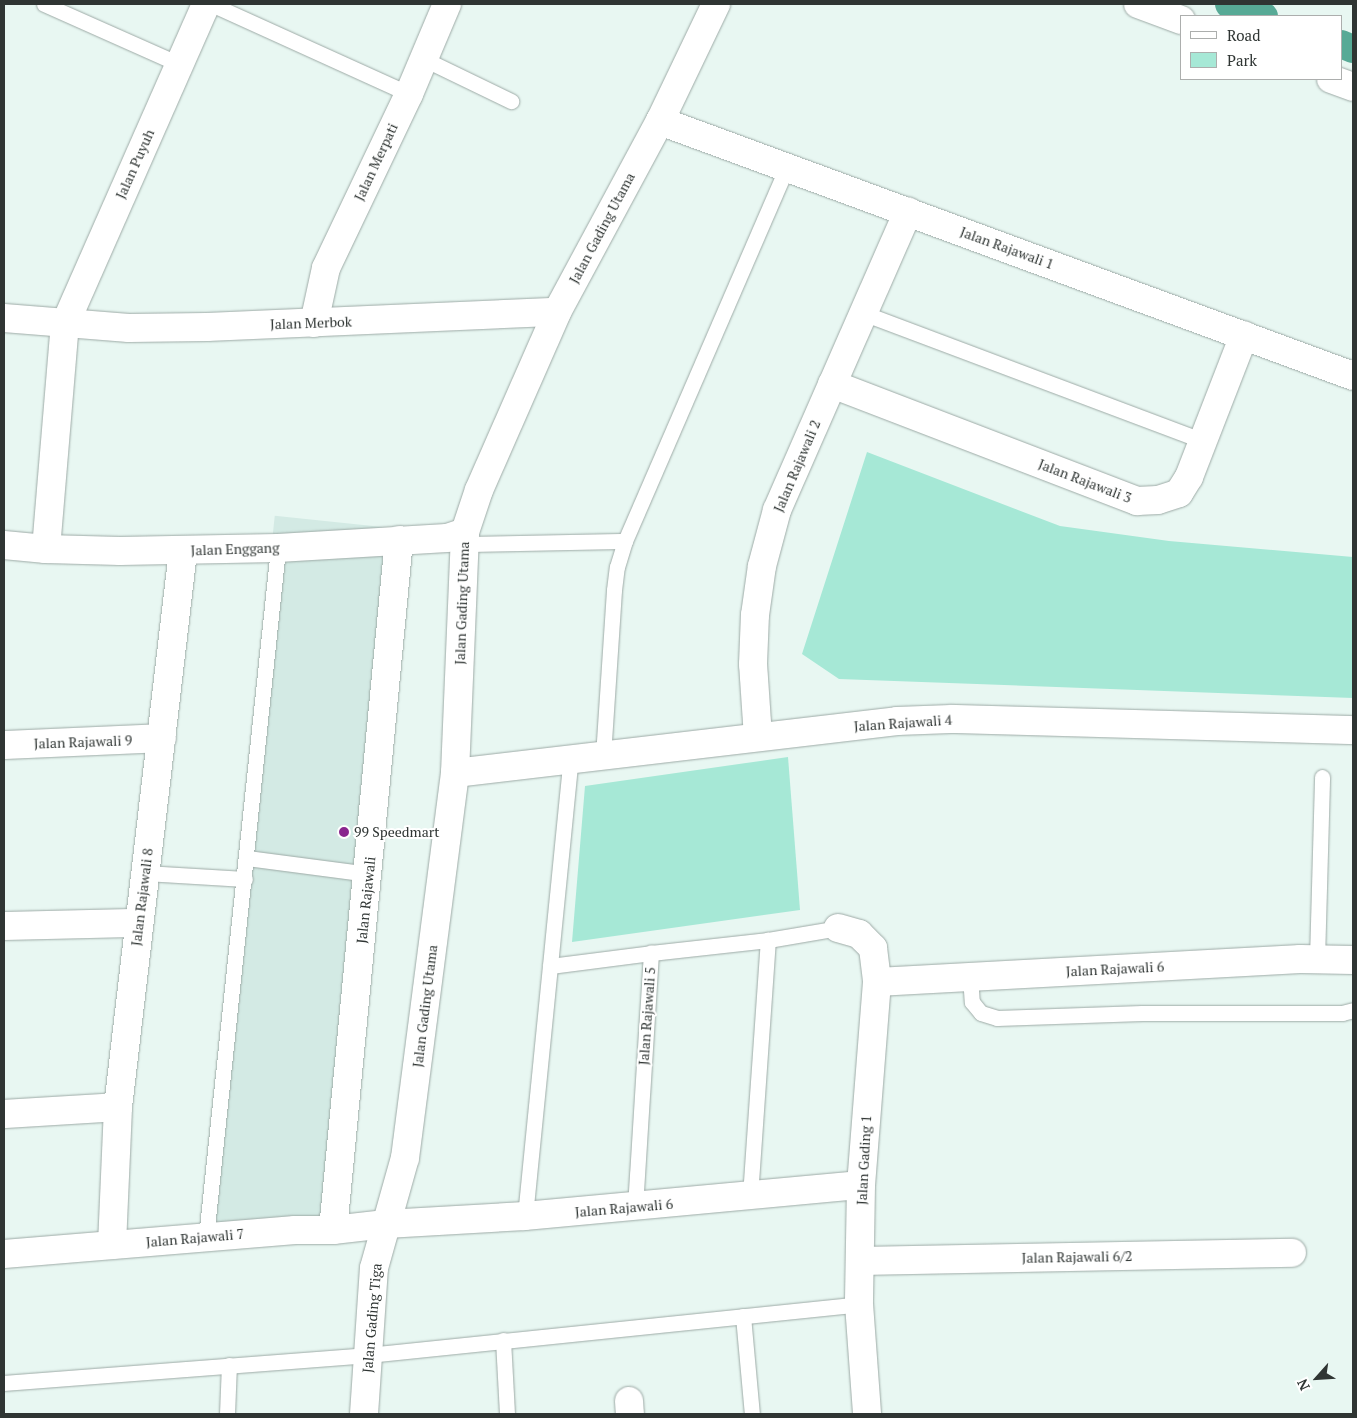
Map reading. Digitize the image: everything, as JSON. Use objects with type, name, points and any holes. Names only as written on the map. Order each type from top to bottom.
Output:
[{"type":"street","name":"Jalan Puyuh","points":[[65,324],[206,4]]},
{"type":"street","name":"Jalan Merpati","points":[[314,324],[326,268],[408,94],[447,4]]},
{"type":"street","name":"Jalan Gading Utama","points":[[386,1224],[405,1158],[455,773],[465,538],[479,490],[557,312],[660,121],[716,4]]},
{"type":"street","points":[[1138,4],[1180,20]]},
{"type":"street","points":[[1334,80],[1353,87]]},
{"type":"street","name":"Jalan Rajawali 1","points":[[660,121],[1353,376]]},
{"type":"street","name":"Jalan Rajawali 2","points":[[758,737],[754,664],[755,615],[762,566],[777,510],[908,212]]},
{"type":"street","name":"Jalan Merbok","points":[[4,318],[129,328],[314,324],[557,312]]},
{"type":"street","points":[[46,549],[65,324]]},
{"type":"street","name":"Jalan Rajawali 3","points":[[832,384],[1137,501],[1158,500],[1179,493],[1189,477],[1244,335]]},
{"type":"street","name":"Jalan Enggang","points":[[4,545],[46,549],[183,551],[465,538]]},
{"type":"street","name":"Jalan Rajawali","points":[[333,1230],[399,540]]},
{"type":"street","name":"Jalan Rajawali 8","points":[[112,1245],[118,1107],[183,551]]},
{"type":"street","name":"Jalan Rajawali 4","points":[[455,773],[896,721],[952,719],[1353,730]]},
{"type":"street","name":"Jalan Rajawali 9","points":[[4,745],[162,738]]},
{"type":"street","points":[[4,926],[139,923]]},
{"type":"street","name":"Jalan Gading 1","points":[[838,928],[859,934],[873,948],[877,982],[861,1185],[859,1304],[867,1414]]},
{"type":"street","name":"Jalan Rajawali 6","points":[[877,982],[1317,959],[1353,960]]},
{"type":"street","points":[[4,1114],[118,1107]]},
{"type":"street","name":"Jalan Rajawali 6","points":[[386,1224],[636,1207],[861,1185]]},
{"type":"street","name":"Jalan Rajawali 7","points":[[4,1254],[295,1230],[333,1230],[386,1224]]},
{"type":"street","name":"Jalan Gading Tiga","points":[[364,1414],[374,1268],[386,1224]]},
{"type":"street","name":"Jalan Rajawali 6/2","points":[[861,1261],[1292,1253]]},
{"type":"lane","points":[[44,4],[179,64]]},
{"type":"lane","points":[[211,4],[408,94]]},
{"type":"lane","points":[[424,59],[511,101]]},
{"type":"lane","points":[[603,756],[614,590],[617,567],[624,541],[786,168]]},
{"type":"lane","points":[[863,313],[1203,441]]},
{"type":"lane","points":[[465,538],[624,541]]},
{"type":"lane","points":[[206,1237],[245,879],[278,548]]},
{"type":"lane","points":[[525,1216],[571,759]]},
{"type":"lane","points":[[1317,959],[1322,777]]},
{"type":"lane","points":[[247,858],[368,874]]},
{"type":"lane","points":[[145,874],[245,879]]},
{"type":"lane","name":"Jalan Rajawali 5","points":[[636,1207],[651,954],[768,940],[838,928]]},
{"type":"lane","points":[[750,1196],[768,940]]},
{"type":"lane","points":[[550,966],[651,954]]},
{"type":"lane","points":[[970,976],[972,1002],[981,1014],[997,1018],[1142,1014],[1342,1013],[1353,1010]]},
{"type":"lane","points":[[4,1383],[368,1355],[859,1304]]},
{"type":"lane","points":[[743,1316],[752,1414]]},
{"type":"lane","points":[[503,1340],[507,1414]]},
{"type":"lane","points":[[227,1414],[229,1365]]},
{"type":"shaded area","points":[[275,516],[411,530],[336,1239],[200,1225]]},
{"type":"green space","points":[[867,452],[1060,526],[1169,541],[1353,557],[1353,698],[839,679],[802,654]]},
{"type":"green space","points":[[788,757],[800,910],[572,942],[585,786]]},
{"type":"waterway","points":[[1229,4],[1261,15]]},
{"type":"waterway","points":[[1342,44],[1353,49]]},
{"type":"place","name":"99 Speedmart","points":[[344,832]]}]
